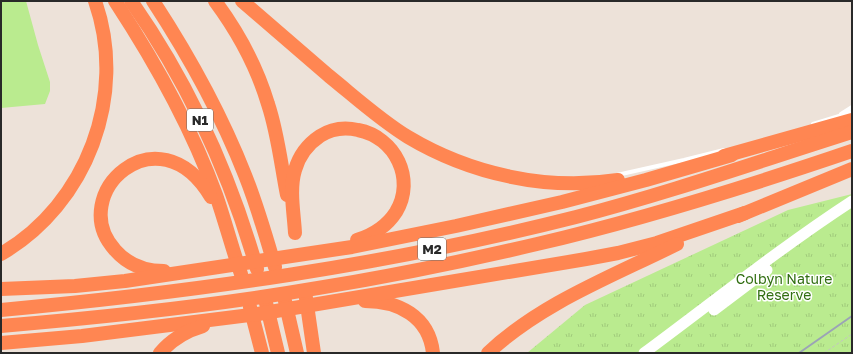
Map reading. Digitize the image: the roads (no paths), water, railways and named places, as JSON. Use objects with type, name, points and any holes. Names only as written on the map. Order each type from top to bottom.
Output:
[{"type":"highway","points":[[1,254],[39,225],[63,199],[79,175],[95,138],[102,112],[107,69],[105,40],[95,1]]},
{"type":"highway","points":[[115,1],[152,60],[193,138],[216,195],[231,242],[245,288],[259,346]]},
{"type":"highway","name":"N1","points":[[131,1],[160,46],[186,92],[236,204],[250,247],[273,329],[278,353]]},
{"type":"highway","name":"N1","points":[[153,1],[191,61],[246,175],[268,244],[291,325],[297,353]]},
{"type":"highway","points":[[215,1],[237,33],[246,50],[269,105],[278,142],[296,235],[314,353]]},
{"type":"highway","points":[[242,1],[366,107],[407,136],[451,159],[480,170],[514,177],[545,182],[579,183],[612,181],[642,175],[852,120]]},
{"type":"highway","points":[[291,256],[352,242],[374,233],[387,223],[399,206],[404,178],[401,166],[391,148],[378,137],[370,133],[363,130],[348,128],[329,132],[311,143],[300,156],[293,178],[296,235]]},
{"type":"highway","name":"M2","points":[[1,310],[140,296],[216,286],[378,260],[576,216],[650,196],[852,132]]},
{"type":"highway","points":[[1,289],[105,284],[359,246],[499,217],[646,180],[731,151]]},
{"type":"highway","name":"M2","points":[[1,326],[100,317],[232,302],[398,274],[537,244],[658,213],[852,151]]},
{"type":"highway","points":[[231,242],[214,202],[204,186],[189,170],[174,162],[160,159],[148,159],[133,164],[122,170],[112,180],[104,197],[102,219],[106,237],[118,253],[128,262],[136,266],[150,270],[167,271],[239,264]]},
{"type":"highway","points":[[1,343],[82,336],[258,314],[618,253],[670,240],[745,213],[852,169]]},
{"type":"highway","points":[[488,353],[525,324],[578,292],[745,213]]},
{"type":"highway","points":[[309,306],[376,301],[398,306],[411,314],[424,327],[429,335],[433,353]]},
{"type":"highway","points":[[160,353],[176,338],[195,328],[258,314]]},
{"type":"highway","points":[[312,332],[318,353]]},
{"type":"main road","points":[[644,353],[830,215],[852,201]]},
{"type":"main road","points":[[657,353],[801,244],[852,209]]},
{"type":"lane","points":[[836,117],[852,107]]},
{"type":"lane","points":[[808,125],[852,112]]},
{"type":"lane","points":[[614,175],[731,151]]},
{"type":"lane","points":[[545,182],[608,176]]},
{"type":"railway","points":[[799,353],[852,316]]},
{"type":"park label","name":"Colbyn Nature Reserve","points":[[784,286]]}]
